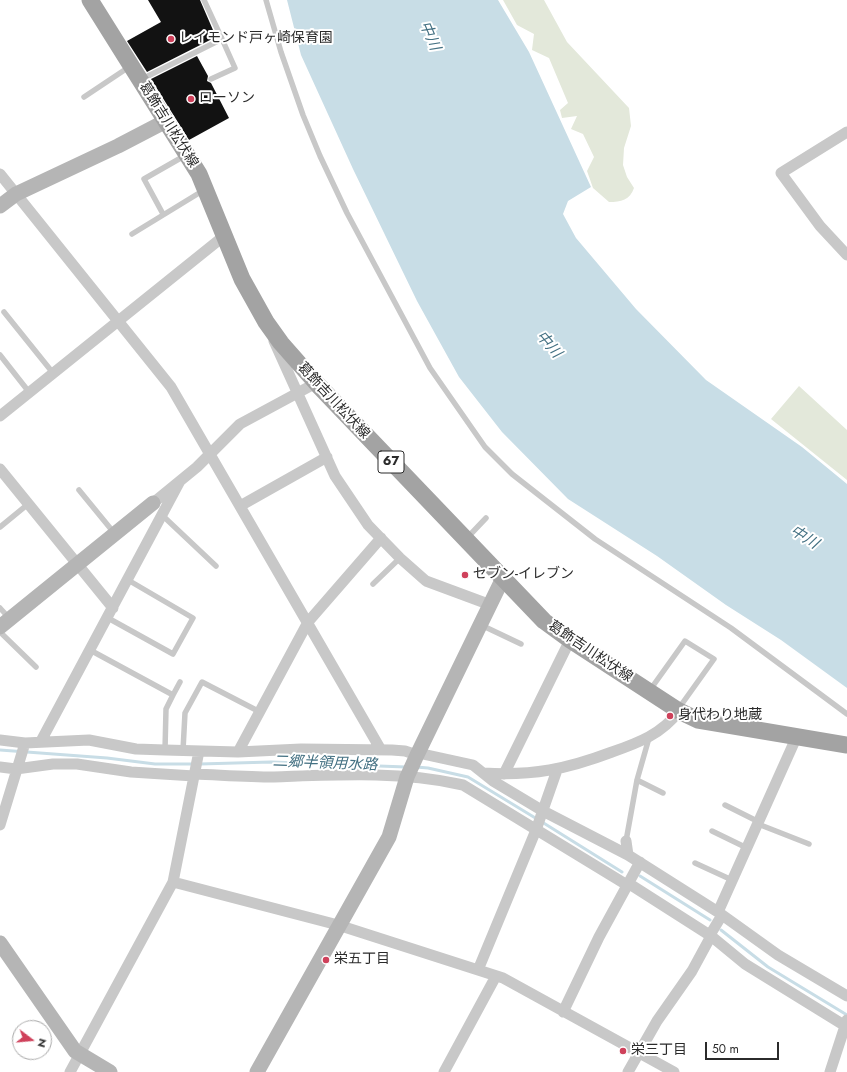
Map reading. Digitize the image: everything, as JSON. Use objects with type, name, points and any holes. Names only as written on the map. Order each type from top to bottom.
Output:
[{"type":"main road","name":"葛飾吉川松伏線","points":[[90,0],[188,154],[206,189],[242,279],[266,322],[316,383],[544,621],[570,640],[678,711],[698,720],[709,724],[797,736],[847,745]]},
{"type":"street","points":[[0,206],[16,194],[118,146],[166,121]]},
{"type":"street","points":[[847,132],[781,173],[820,226],[847,255]]},
{"type":"street","points":[[0,174],[171,387],[381,750]]},
{"type":"street","points":[[2,411],[29,392],[224,236]]},
{"type":"street","points":[[266,322],[335,476],[368,525],[400,558],[429,583],[488,604]]},
{"type":"street","points":[[3,618],[77,565],[180,481],[210,455],[240,424],[316,383]]},
{"type":"street","points":[[240,506],[327,457]]},
{"type":"street","points":[[0,469],[77,565],[110,613]]},
{"type":"street","points":[[41,741],[163,516],[180,481]]},
{"type":"street","points":[[238,752],[308,622],[381,538]]},
{"type":"street","points":[[257,1072],[338,925],[390,837],[407,777],[417,754],[488,604],[503,578]]},
{"type":"street","points":[[504,774],[570,640]]},
{"type":"street","points":[[484,773],[504,774],[557,770],[577,765],[649,738],[669,722],[678,711]]},
{"type":"street","points":[[628,1072],[657,1021],[692,971],[711,936],[732,880],[797,736]]},
{"type":"street","points":[[0,740],[25,743],[41,741],[90,740],[136,749],[200,751],[238,752],[301,749],[405,751],[465,762],[484,773],[493,781],[543,810],[640,862],[720,913],[778,955],[847,996]]},
{"type":"street","points":[[0,825],[25,743]]},
{"type":"street","points":[[70,1072],[173,882],[200,751]]},
{"type":"street","points":[[0,767],[16,769],[53,764],[77,764],[131,772],[272,777],[322,774],[407,777],[463,785],[711,936],[745,964],[846,1024],[830,1072]]},
{"type":"street","points":[[478,970],[536,830],[557,770]]},
{"type":"street","points":[[626,841],[628,855]]},
{"type":"street","points":[[562,1012],[627,884],[640,862]]},
{"type":"street","points":[[173,882],[338,925],[496,976],[674,1072]]},
{"type":"street","points":[[0,943],[69,1042],[80,1054],[110,1072]]},
{"type":"street","points":[[444,1072],[496,976]]},
{"type":"lane","points":[[204,0],[235,68],[211,79]]},
{"type":"lane","points":[[266,0],[280,52],[303,115],[320,156],[347,213],[430,368],[485,447],[512,474],[595,539],[731,628],[847,714]]},
{"type":"lane","points":[[84,97],[136,73],[222,39]]},
{"type":"lane","points":[[163,214],[144,180],[188,154]]},
{"type":"lane","points":[[132,234],[206,189]]},
{"type":"lane","points":[[4,312],[52,373]]},
{"type":"lane","points":[[0,355],[29,392]]},
{"type":"lane","points":[[79,490],[115,534]]},
{"type":"lane","points":[[0,527],[28,504]]},
{"type":"lane","points":[[163,516],[216,566]]},
{"type":"lane","points":[[466,539],[486,518]]},
{"type":"lane","points":[[373,584],[400,558]]},
{"type":"lane","points":[[110,613],[173,654],[193,618],[128,580]]},
{"type":"lane","points":[[479,624],[521,644]]},
{"type":"lane","points":[[0,632],[36,667]]},
{"type":"lane","points":[[649,691],[685,641],[710,656],[714,659],[678,711]]},
{"type":"lane","points":[[90,650],[173,695]]},
{"type":"lane","points":[[165,750],[166,709],[180,682]]},
{"type":"lane","points":[[183,750],[185,713],[202,682],[260,712]]},
{"type":"lane","points":[[626,841],[637,780],[649,738]]},
{"type":"lane","points":[[637,780],[663,793]]},
{"type":"lane","points":[[725,805],[758,823],[809,844]]},
{"type":"lane","points":[[712,831],[747,848]]},
{"type":"lane","points":[[695,863],[732,880]]},
{"type":"shaded area","points":[[503,0],[544,0],[567,42],[629,108],[631,126],[624,148],[623,165],[627,177],[634,188],[630,195],[624,200],[609,202],[593,188],[587,171],[594,157],[583,134],[571,129],[577,116],[562,118],[560,110],[568,103],[549,58],[532,50],[534,34],[517,25]]},
{"type":"shaded area","points":[[799,386],[847,430],[847,480],[771,419]]},
{"type":"water","name":"中川","points":[[287,0],[498,0],[529,52],[591,187],[568,201],[563,214],[576,238],[636,309],[706,380],[802,447],[847,484],[847,688],[781,640],[726,605],[657,556],[568,499],[502,432],[459,377],[417,301],[353,169],[301,55]]},
{"type":"building","name":"レイモンド戸ヶ崎保育園","points":[[148,0],[200,0],[216,37],[147,72],[127,41],[161,22]]},
{"type":"building","name":"ローソン","points":[[197,56],[208,76],[207,81],[211,83],[229,118],[189,140],[151,79]]},
{"type":"waterway","name":"二郷半領用水路","points":[[0,750],[107,758],[155,764],[194,764]]},
{"type":"waterway","name":"二郷半領用水路","points":[[200,764],[271,762],[406,767]]},
{"type":"waterway","name":"二郷半領用水路","points":[[416,767],[428,768],[468,777],[537,819]]},
{"type":"waterway","name":"二郷半領用水路","points":[[542,822],[622,872]]},
{"type":"waterway","name":"二郷半領用水路","points":[[640,876],[710,920]]},
{"type":"waterway","name":"二郷半領用水路","points":[[721,930],[768,967],[847,1015]]},
{"type":"place","name":"レイモンド戸ヶ崎保育園","points":[[171,39]]},
{"type":"place","name":"ローソン","points":[[191,99]]},
{"type":"place","name":"セブン-イレブン","points":[[465,575]]},
{"type":"place","name":"身代わり地蔵","points":[[670,716]]},
{"type":"place","name":"栄五丁目","points":[[326,960]]},
{"type":"place","name":"栄三丁目","points":[[623,1051]]}]
